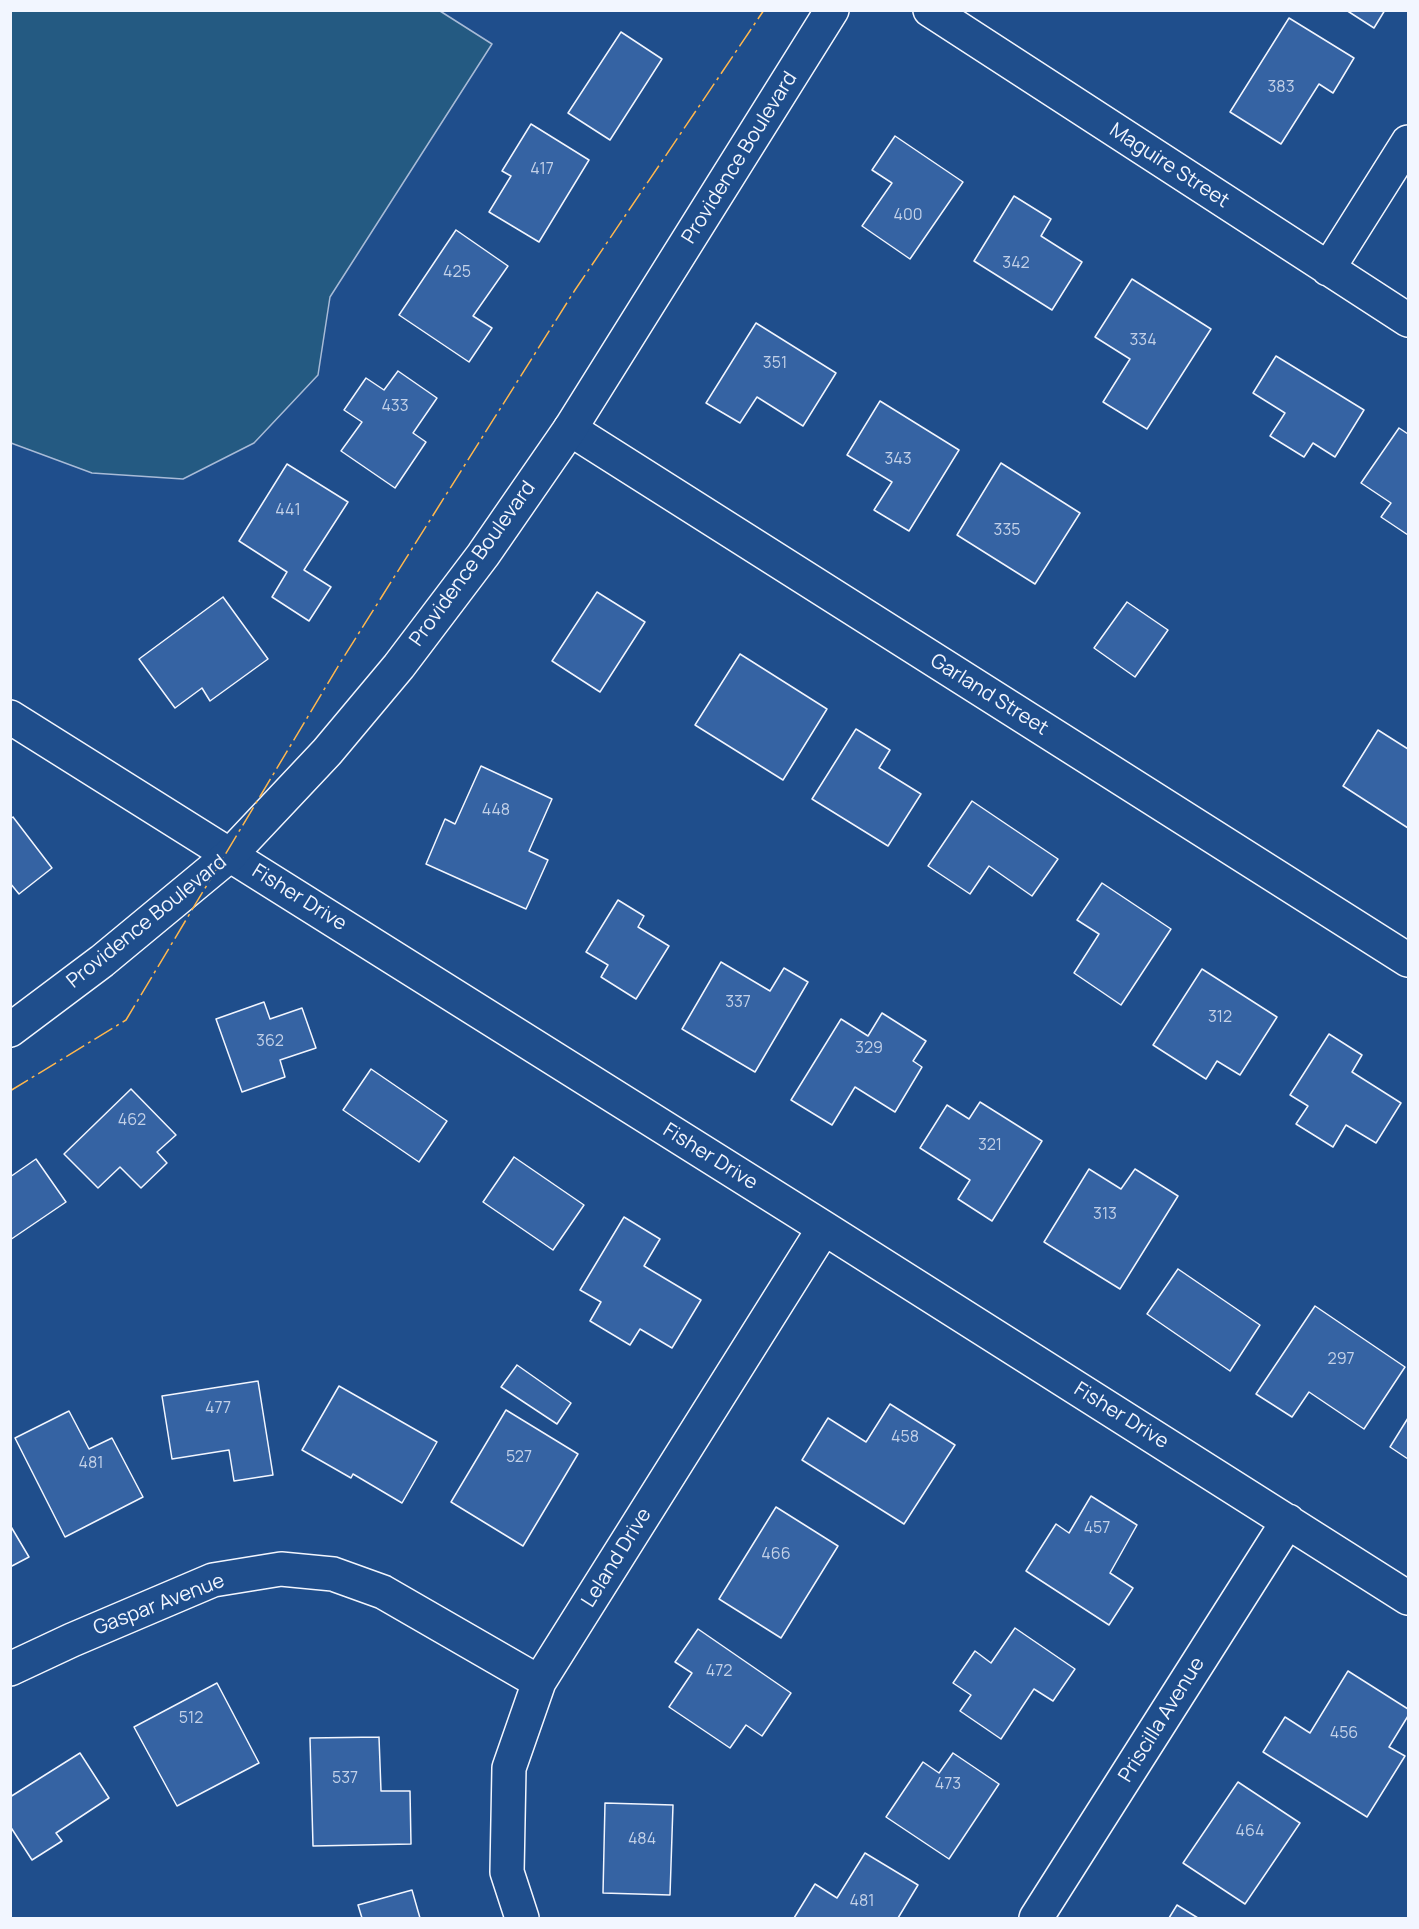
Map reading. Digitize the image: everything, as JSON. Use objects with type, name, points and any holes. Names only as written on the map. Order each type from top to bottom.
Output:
[{"type":"street","name":"Providence Boulevard","points":[[10,1030],[102,961],[230,855],[327,752],[399,666],[483,555],[570,429],[832,10]]},
{"type":"street","name":"Maguire Street","points":[[930,10],[1408,320]]},
{"type":"street","points":[[1328,269],[1408,142]]},
{"type":"street","name":"Garland Street","points":[[570,429],[1408,960]]},
{"type":"street","name":"Fisher Drive","points":[[10,717],[1408,1598]]},
{"type":"street","name":"Leland Drive","points":[[522,1918],[507,1872],[509,1768],[539,1682],[824,1228]]},
{"type":"street","name":"Priscilla Avenue","points":[[1036,1918],[1288,1521]]},
{"type":"street","name":"Gaspar Avenue","points":[[10,1669],[213,1580],[281,1569],[333,1574],[382,1592],[539,1682]]},
{"type":"shaded area","points":[[10,11],[440,11],[492,44],[330,297],[318,375],[254,443],[183,479],[92,473],[11,443]]},
{"type":"building","points":[[1346,10],[1385,10],[1374,28]]},
{"type":"building","points":[[1289,18],[1354,58],[1333,93],[1319,84],[1281,144],[1230,112]]},
{"type":"building","points":[[621,32],[662,59],[610,140],[568,113]]},
{"type":"building","points":[[531,124],[589,160],[539,242],[489,212],[511,176],[502,171]]},
{"type":"building","points":[[895,136],[963,182],[910,259],[862,226],[892,183],[872,170]]},
{"type":"building","points":[[1014,196],[1051,219],[1041,236],[1082,262],[1052,310],[974,261]]},
{"type":"building","points":[[456,230],[508,266],[473,316],[492,328],[469,362],[399,315]]},
{"type":"building","points":[[1132,279],[1211,329],[1147,429],[1103,402],[1130,359],[1095,337]]},
{"type":"building","points":[[756,323],[836,373],[803,426],[757,397],[740,423],[706,403]]},
{"type":"building","points":[[1276,356],[1364,410],[1335,457],[1313,443],[1304,457],[1270,436],[1285,413],[1253,393]]},
{"type":"building","points":[[398,371],[437,398],[413,433],[426,442],[395,488],[341,451],[362,422],[344,410],[366,378],[384,390]]},
{"type":"building","points":[[880,401],[959,450],[909,531],[874,510],[892,482],[847,455]]},
{"type":"building","points":[[1399,428],[1408,434],[1408,535],[1381,517],[1391,503],[1361,483]]},
{"type":"building","points":[[1001,463],[1080,513],[1035,584],[957,535]]},
{"type":"building","points":[[287,464],[348,502],[304,570],[331,587],[309,621],[272,597],[287,572],[239,541]]},
{"type":"building","points":[[597,592],[645,622],[600,692],[552,661]]},
{"type":"building","points":[[223,597],[268,659],[210,701],[202,688],[175,708],[139,659]]},
{"type":"building","points":[[1127,602],[1168,630],[1135,677],[1094,648]]},
{"type":"building","points":[[740,654],[827,709],[783,780],[695,725]]},
{"type":"building","points":[[856,729],[890,750],[879,768],[921,794],[888,846],[812,799]]},
{"type":"building","points":[[1378,730],[1408,749],[1408,828],[1343,786]]},
{"type":"building","points":[[481,766],[552,799],[529,851],[548,860],[526,909],[426,864],[445,819],[455,824]]},
{"type":"building","points":[[972,801],[1058,859],[1032,896],[989,866],[970,894],[928,866]]},
{"type":"building","points":[[13,817],[52,868],[19,894],[10,883],[10,819]]},
{"type":"building","points":[[1102,883],[1171,929],[1121,1005],[1074,973],[1099,934],[1077,920]]},
{"type":"building","points":[[618,900],[644,916],[638,927],[669,946],[636,999],[601,977],[608,965],[586,952]]},
{"type":"building","points":[[721,962],[770,991],[784,968],[808,982],[755,1072],[682,1029]]},
{"type":"building","points":[[1202,969],[1277,1017],[1240,1075],[1217,1061],[1206,1079],[1153,1045]]},
{"type":"building","points":[[264,1002],[270,1019],[302,1008],[316,1048],[280,1060],[285,1077],[242,1092],[216,1019]]},
{"type":"building","points":[[882,1013],[926,1041],[913,1061],[922,1067],[895,1112],[855,1087],[832,1125],[791,1100],[841,1019],[868,1036]]},
{"type":"building","points":[[1329,1034],[1362,1055],[1352,1072],[1401,1103],[1376,1143],[1346,1125],[1333,1147],[1296,1124],[1308,1106],[1290,1095]]},
{"type":"building","points":[[371,1069],[447,1121],[419,1162],[343,1110]]},
{"type":"building","points":[[131,1089],[176,1135],[157,1152],[167,1163],[141,1188],[120,1167],[98,1188],[64,1154]]},
{"type":"building","points":[[980,1102],[1042,1141],[992,1221],[958,1199],[970,1180],[920,1148],[947,1105],[969,1119]]},
{"type":"building","points":[[514,1157],[584,1205],[553,1250],[483,1202]]},
{"type":"building","points":[[36,1159],[66,1202],[10,1240],[10,1177]]},
{"type":"building","points":[[1089,1169],[1121,1189],[1135,1169],[1178,1196],[1120,1289],[1044,1242]]},
{"type":"building","points":[[624,1217],[660,1239],[644,1266],[701,1300],[672,1348],[640,1329],[630,1345],[590,1321],[601,1302],[580,1290]]},
{"type":"building","points":[[1178,1269],[1260,1325],[1230,1371],[1147,1314]]},
{"type":"building","points":[[1315,1306],[1405,1367],[1364,1429],[1309,1392],[1292,1417],[1256,1394]]},
{"type":"building","points":[[517,1365],[571,1403],[557,1424],[501,1387]]},
{"type":"building","points":[[258,1381],[273,1475],[234,1481],[229,1450],[172,1459],[162,1396]]},
{"type":"building","points":[[339,1386],[437,1442],[402,1503],[353,1474],[351,1478],[302,1450]]},
{"type":"building","points":[[890,1404],[955,1445],[904,1524],[802,1460],[828,1418],[866,1442]]},
{"type":"building","points":[[506,1410],[578,1454],[523,1546],[451,1502]]},
{"type":"building","points":[[69,1411],[89,1449],[112,1438],[143,1497],[65,1537],[15,1438]]},
{"type":"building","points":[[1408,1418],[1408,1459],[1390,1447]]},
{"type":"building","points":[[1091,1496],[1137,1525],[1110,1573],[1133,1588],[1109,1625],[1026,1571],[1056,1524],[1069,1533]]},
{"type":"building","points":[[776,1507],[838,1546],[781,1638],[719,1599]]},
{"type":"building","points":[[10,1525],[29,1557],[10,1567]]},
{"type":"building","points":[[1015,1628],[1075,1669],[1053,1701],[1034,1689],[1001,1739],[960,1711],[971,1695],[953,1683],[975,1651],[991,1663]]},
{"type":"building","points":[[698,1629],[791,1693],[762,1736],[746,1725],[730,1748],[669,1707],[692,1673],[675,1662]]},
{"type":"building","points":[[1348,1671],[1408,1709],[1408,1716],[1389,1747],[1405,1756],[1367,1817],[1263,1752],[1285,1717],[1310,1733]]},
{"type":"building","points":[[217,1683],[259,1763],[177,1806],[134,1727]]},
{"type":"building","points":[[379,1737],[381,1791],[410,1791],[411,1844],[313,1846],[310,1738]]},
{"type":"building","points":[[80,1753],[109,1798],[56,1833],[62,1841],[32,1860],[10,1826],[10,1797]]},
{"type":"building","points":[[953,1753],[999,1784],[949,1859],[886,1817],[923,1762],[939,1773]]},
{"type":"building","points":[[1238,1782],[1300,1823],[1245,1904],[1183,1863]]},
{"type":"building","points":[[605,1803],[673,1805],[670,1895],[603,1893]]},
{"type":"building","points":[[865,1853],[918,1885],[898,1918],[794,1918],[815,1884],[837,1898]]},
{"type":"building","points":[[412,1890],[420,1918],[362,1918],[358,1905]]},
{"type":"building","points":[[1177,1905],[1198,1918],[1169,1918]]},
{"type":"power","points":[[10,1091],[126,1020],[340,663],[575,290],[764,10]]}]
